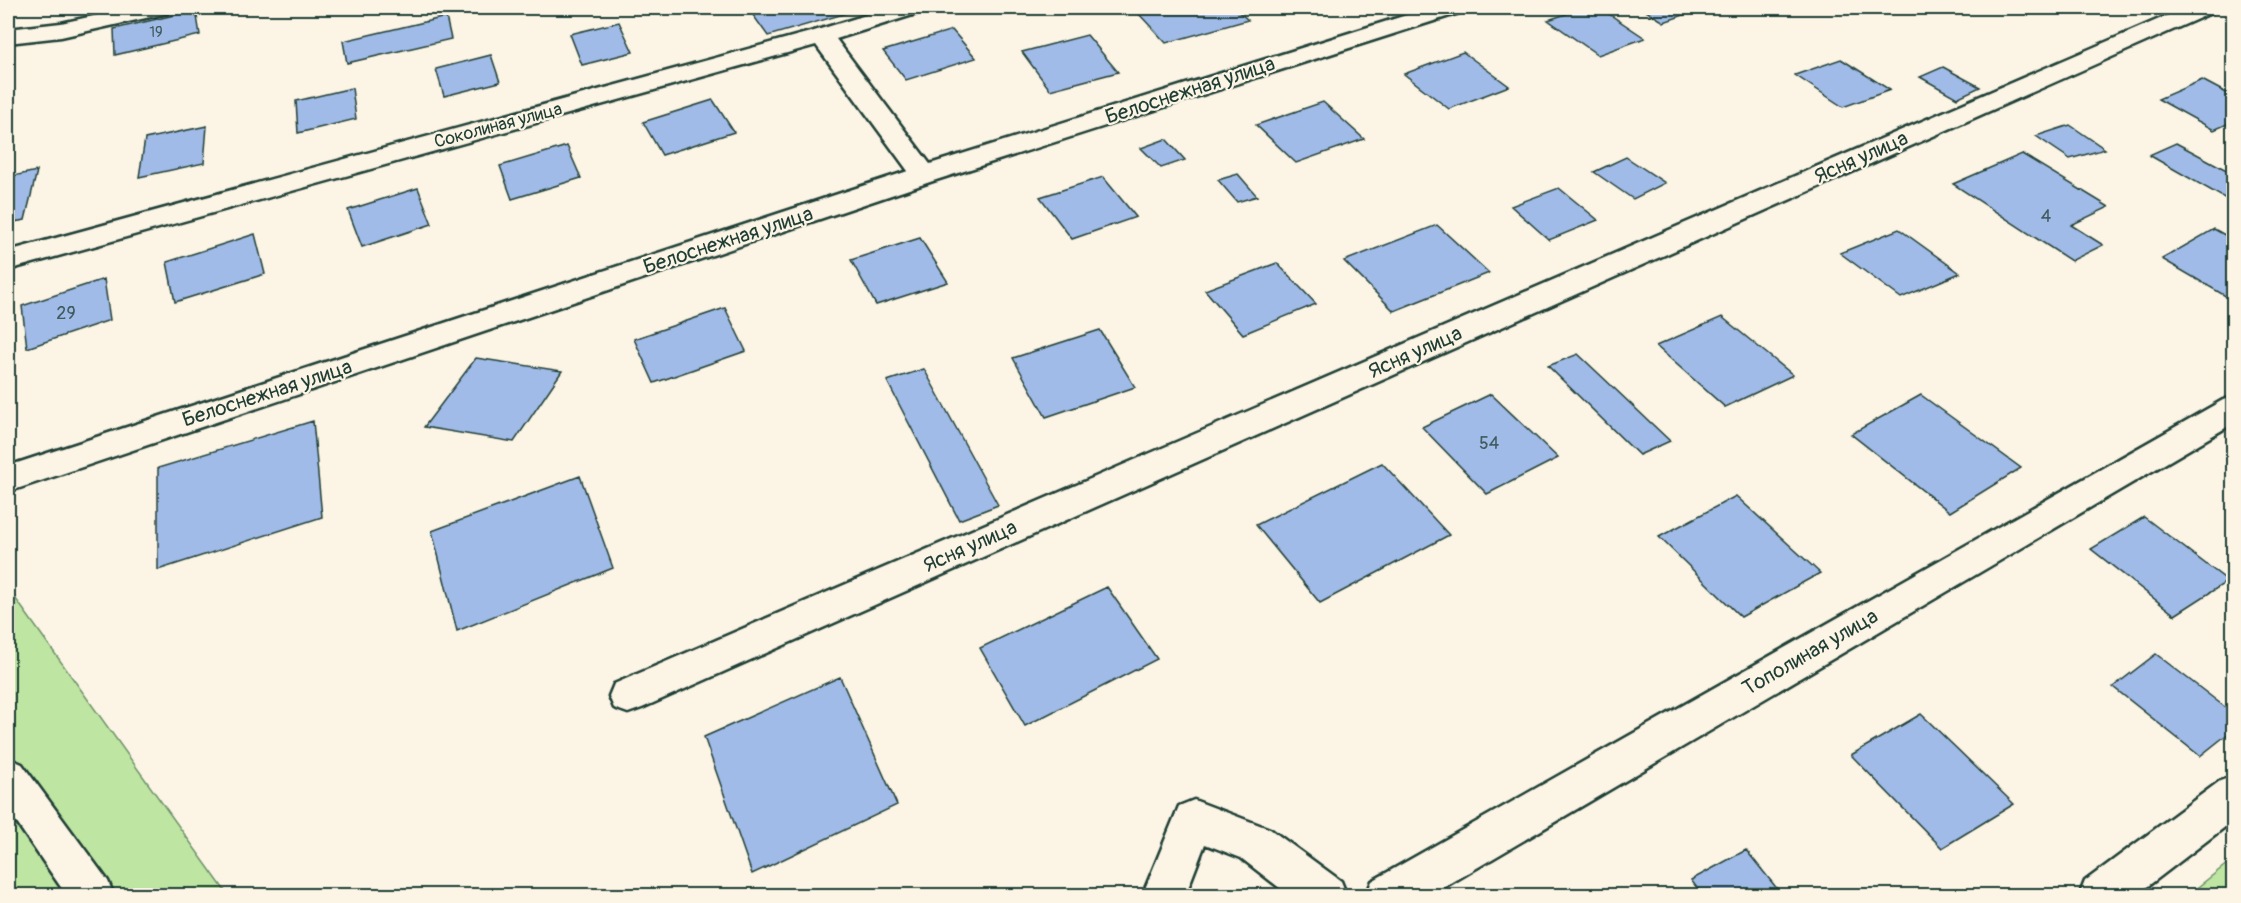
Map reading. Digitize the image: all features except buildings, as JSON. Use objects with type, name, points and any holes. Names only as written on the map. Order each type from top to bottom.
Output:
[{"type":"street","points":[[8,36],[61,30],[160,8]]},
{"type":"street","name":"Соколиная улица","points":[[8,260],[822,36],[911,8]]},
{"type":"street","name":"Белоснежная улица","points":[[8,478],[924,175],[1450,8]]},
{"type":"street","name":"Ясня улица","points":[[628,696],[2203,8]]},
{"type":"street","points":[[822,36],[924,175]]},
{"type":"street","name":"Тополиная улица","points":[[1387,896],[2234,408]]},
{"type":"street","points":[[8,777],[93,896]]},
{"type":"street","points":[[2104,894],[2234,795]]},
{"type":"street","points":[[1162,896],[1194,820],[1255,843],[1326,896]]},
{"type":"green space","points":[[8,588],[228,895],[8,895]]},
{"type":"green space","points":[[2233,859],[2233,895],[2188,895]]}]
